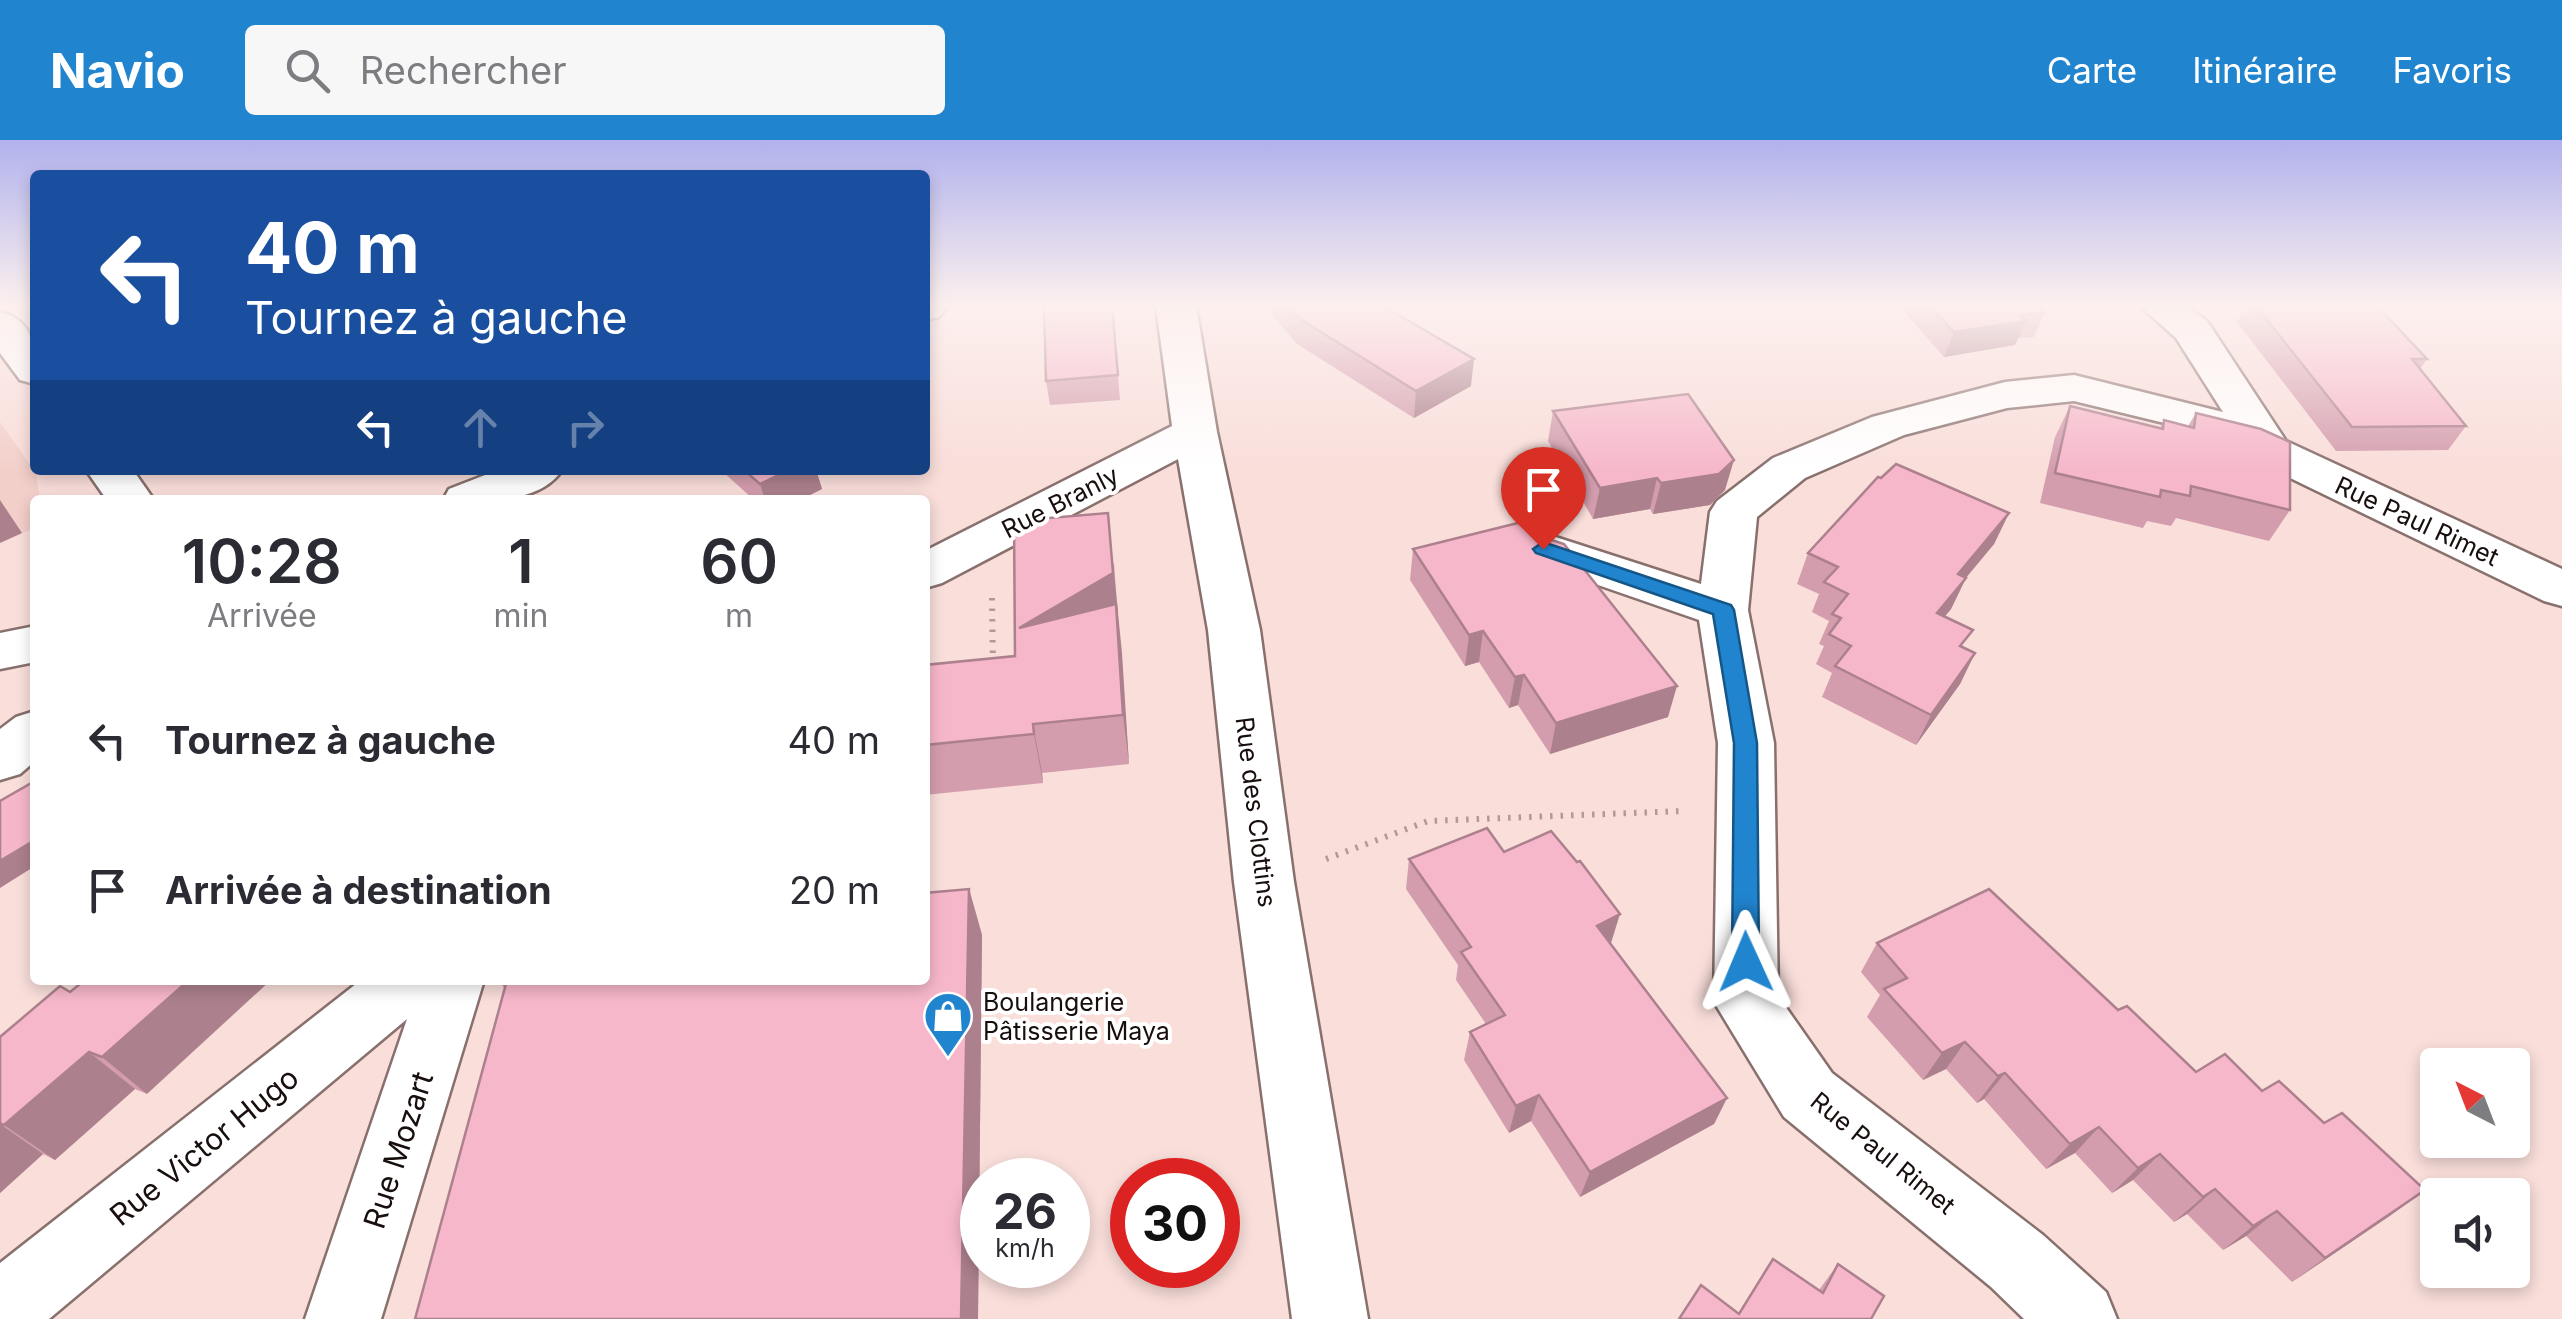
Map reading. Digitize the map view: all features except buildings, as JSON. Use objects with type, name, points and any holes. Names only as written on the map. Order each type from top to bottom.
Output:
[{"type":"street","name":"Rue des Clottins","points":[[1184,361],[1234,630],[1264,882],[1330,1319]]},
{"type":"street","points":[[2212,361],[2272,454]]},
{"type":"street","name":"Rue Paul Rimet","points":[[2080,1319],[2018,1262],[1808,1095],[1746,1002],[1746,743],[1723,610],[1734,512],[1789,468],[1888,426],[2005,395],[2074,388],[2205,420],[2562,589]]},
{"type":"street","name":"Rue Branly","points":[[930,568],[1195,432]]},
{"type":"street","points":[[478,495],[527,475]]},
{"type":"street","points":[[1543,549],[1723,610]]},
{"type":"street","points":[[0,652],[30,645]]},
{"type":"street","points":[[0,759],[30,735]]},
{"type":"street","name":"Rue Victor Hugo","points":[[0,1311],[402,985]]},
{"type":"street","name":"Rue Mozart","points":[[343,1319],[450,985]]},
{"type":"path","points":[[991,537],[994,684]]},
{"type":"path","points":[[1264,882],[1428,821],[1744,808]]},
{"type":"shaded area","points":[[0,422],[30,464],[30,475],[36,475],[39,495],[30,495],[30,530],[0,543]]},
{"type":"place","name":"Boulangerie Pâtisserie Maya","points":[[948,1058]]},
{"type":"route","points":[[1543,549],[1723,610],[1746,743],[1746,962]]}]
